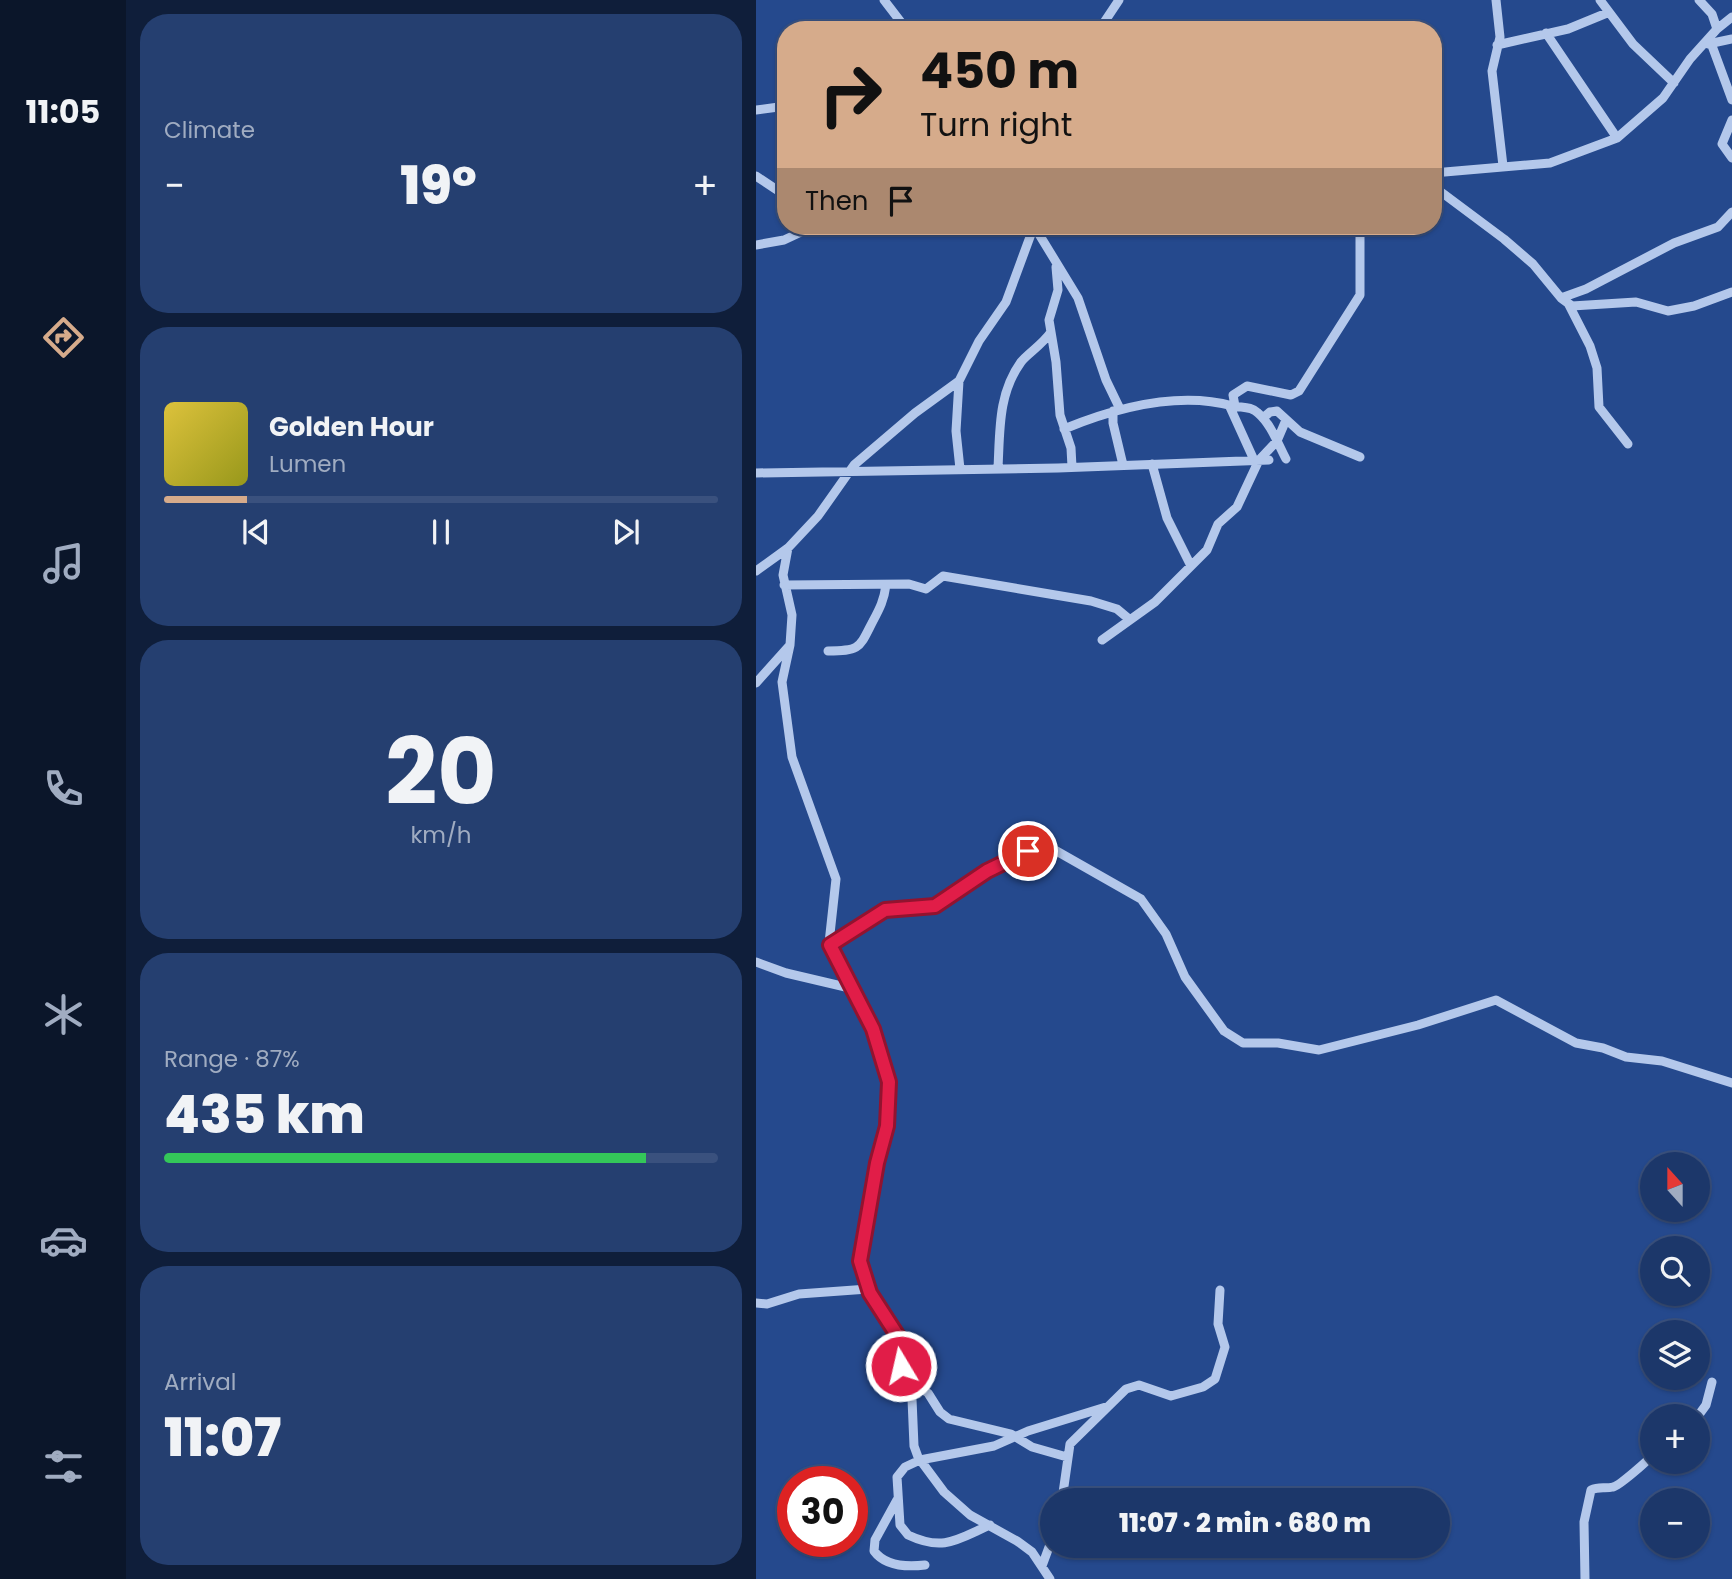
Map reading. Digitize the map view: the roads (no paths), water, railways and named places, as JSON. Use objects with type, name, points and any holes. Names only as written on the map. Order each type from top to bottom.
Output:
[{"type":"street","points":[[884,0],[901,21]]},
{"type":"street","points":[[1105,21],[1119,0]]},
{"type":"street","points":[[1496,0],[1500,37],[1492,71],[1503,166]]},
{"type":"street","points":[[1600,0],[1607,13],[1619,23],[1640,52],[1674,83]]},
{"type":"street","points":[[1699,0],[1712,14],[1717,29]]},
{"type":"street","points":[[1497,45],[1584,24],[1607,13]]},
{"type":"street","points":[[1442,172],[1555,162],[1617,138],[1637,124],[1717,29],[1732,18]]},
{"type":"street","points":[[1546,33],[1617,138]]},
{"type":"street","points":[[1700,48],[1732,38]]},
{"type":"street","points":[[1711,43],[1732,100]]},
{"type":"street","points":[[756,110],[777,107]]},
{"type":"street","points":[[1732,121],[1722,144],[1732,158]]},
{"type":"street","points":[[756,176],[777,190]]},
{"type":"street","points":[[1442,192],[1493,229],[1533,264],[1569,305],[1597,368],[1599,407],[1628,444]]},
{"type":"street","points":[[1561,298],[1586,289],[1674,243],[1718,227],[1732,212]]},
{"type":"street","points":[[756,245],[787,240],[797,235]]},
{"type":"street","points":[[960,469],[956,431],[959,381],[979,341],[1006,302],[1031,235]]},
{"type":"street","points":[[1039,235],[1056,267],[1078,298],[1116,410],[1112,423],[1123,465]]},
{"type":"street","points":[[1261,460],[1232,406],[1233,395],[1247,386],[1285,394],[1299,391],[1360,295],[1360,235]]},
{"type":"street","points":[[1056,267],[1058,290],[1049,320],[1063,429],[1071,448],[1072,467]]},
{"type":"street","points":[[1569,305],[1636,302],[1668,311],[1694,306],[1732,292]]},
{"type":"street","points":[[999,468],[1004,395],[1021,361],[1031,355],[1051,332]]},
{"type":"street","points":[[756,571],[788,548],[818,516],[849,472],[915,413],[959,381]]},
{"type":"street","points":[[1063,429],[1116,410],[1193,401],[1232,406],[1252,409],[1263,418],[1286,459]]},
{"type":"street","points":[[1263,418],[1273,410],[1313,439],[1360,457]]},
{"type":"street","points":[[1102,640],[1155,602],[1210,547],[1218,524],[1237,507],[1261,460],[1277,441],[1286,420]]},
{"type":"street","points":[[756,473],[1072,467],[1261,460]]},
{"type":"street","points":[[1152,464],[1164,509],[1191,566]]},
{"type":"street","points":[[788,548],[784,584],[792,615],[790,645],[782,682],[792,757],[836,879],[830,945],[877,1037],[890,1089],[887,1126],[877,1163],[860,1261],[868,1289],[899,1338],[901,1368],[914,1413],[914,1446],[919,1460],[944,1492],[970,1515],[1017,1541],[1042,1566],[1050,1579]]},
{"type":"street","points":[[784,584],[909,584],[926,589],[940,577],[953,578],[1091,601],[1116,609],[1129,619]]},
{"type":"street","points":[[828,651],[851,651],[862,644],[881,608],[886,585]]},
{"type":"street","points":[[756,683],[790,645]]},
{"type":"street","points":[[830,945],[884,910],[930,908],[1008,858],[1028,851],[1053,849],[1141,899],[1166,934],[1185,977],[1224,1031],[1243,1043],[1275,1042],[1319,1050],[1418,1026],[1496,1000],[1576,1043],[1603,1048],[1626,1057],[1662,1061],[1732,1083]]},
{"type":"street","points":[[756,962],[779,971],[854,989]]},
{"type":"street","points":[[756,1303],[767,1304],[799,1294],[868,1289]]},
{"type":"street","points":[[1064,1488],[1074,1438],[1134,1385],[1171,1396],[1215,1379],[1225,1347],[1218,1324],[1220,1290]]},
{"type":"street","points":[[906,1380],[929,1394],[946,1417],[1016,1436],[1032,1447],[1068,1457]]},
{"type":"street","points":[[1706,1404],[1712,1382]]},
{"type":"street","points":[[990,1525],[950,1544],[920,1540],[904,1532],[897,1500],[897,1477],[905,1467],[919,1460],[994,1446],[1016,1436],[1109,1406]]},
{"type":"street","points":[[1584,1579],[1584,1522],[1591,1490],[1618,1485],[1630,1472],[1640,1467]]},
{"type":"street","points":[[897,1500],[875,1540],[874,1551],[880,1558],[896,1564],[925,1565]]},
{"type":"street","points":[[1042,1566],[1045,1558]]}]
